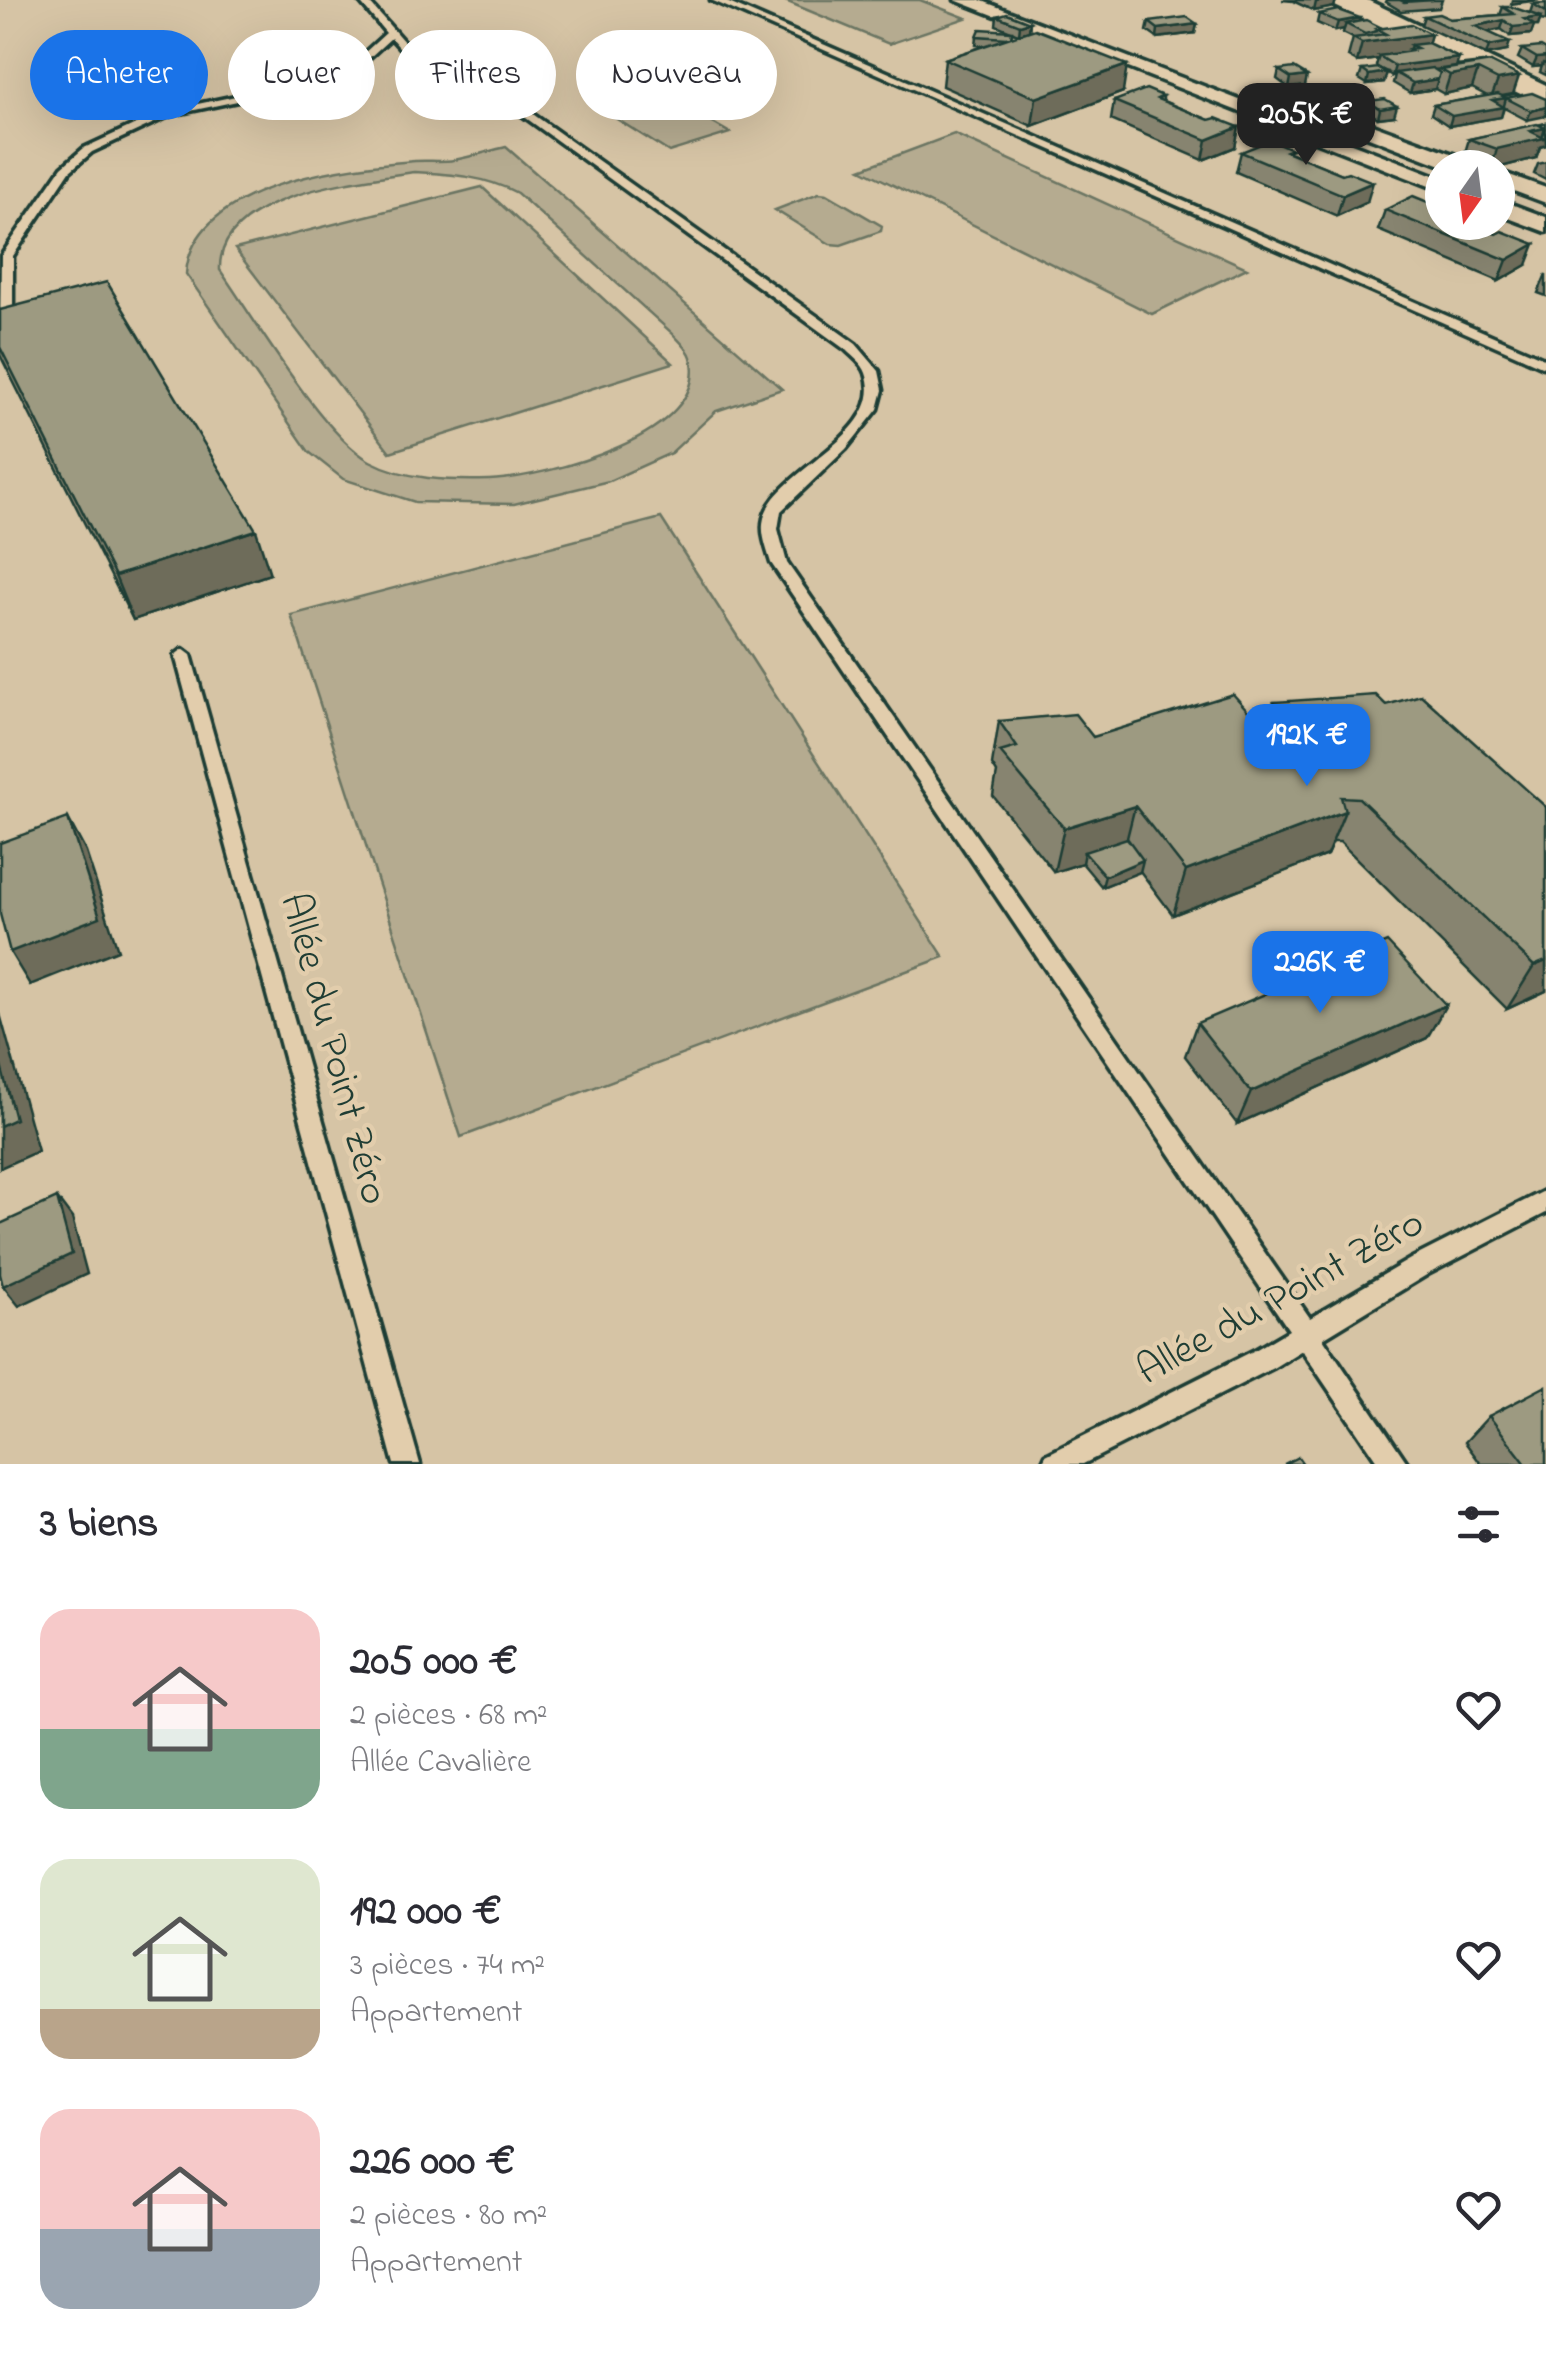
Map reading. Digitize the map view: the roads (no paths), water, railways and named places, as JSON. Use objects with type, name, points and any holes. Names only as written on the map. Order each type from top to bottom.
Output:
[{"type":"main road","points":[[1346,0],[1546,97]]},
{"type":"street","points":[[964,0],[1425,178]]},
{"type":"street","points":[[1020,0],[1075,20]]},
{"type":"street","points":[[1346,0],[1354,0]]},
{"type":"street","points":[[1279,96],[1425,151]]},
{"type":"street","points":[[1515,184],[1546,196]]},
{"type":"street","points":[[1515,213],[1546,225]]},
{"type":"lane","points":[[362,0],[390,34],[422,62],[496,92],[851,347],[872,371],[877,393],[868,416],[773,512],[770,536],[779,563],[1394,1464]]},
{"type":"lane","points":[[715,0],[1546,364]]},
{"type":"lane","points":[[0,330],[7,306],[6,256],[66,170],[88,150],[168,113],[295,86],[332,74],[366,56],[390,34]]},
{"type":"lane","name":"Allée du Point Zéro","points":[[183,655],[407,1464]]},
{"type":"lane","name":"Allée du Point Zéro","points":[[1055,1464],[1264,1359],[1304,1332],[1546,1201]]}]
